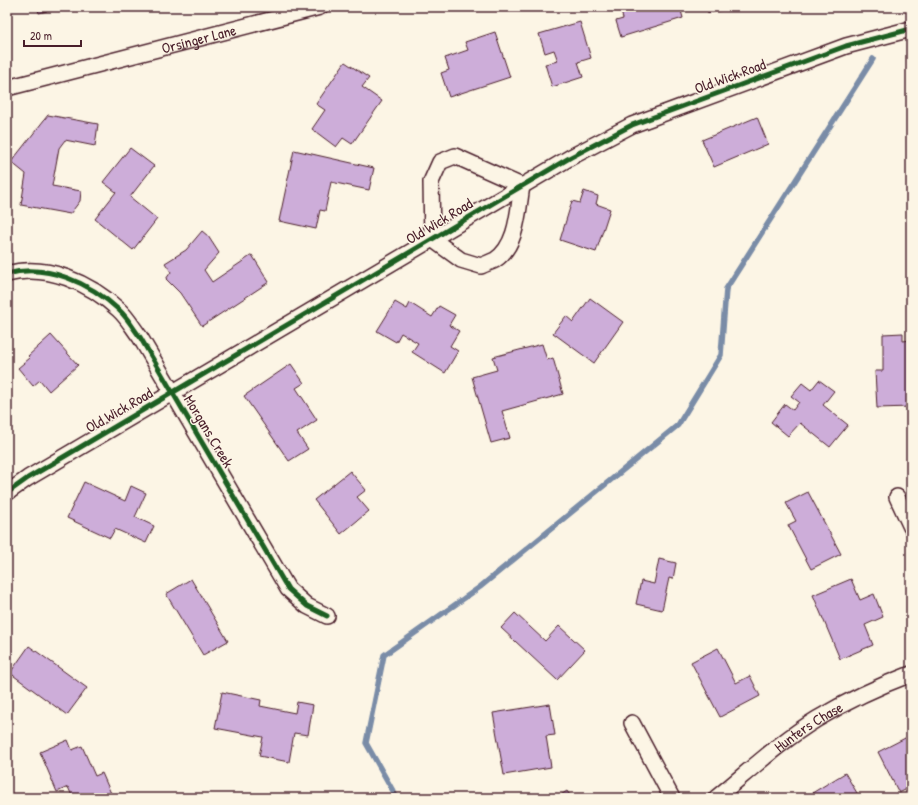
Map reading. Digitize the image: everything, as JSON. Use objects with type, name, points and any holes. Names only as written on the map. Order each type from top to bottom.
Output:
[{"type":"street","name":"Orsinger Lane","points":[[7,88],[320,7]]},
{"type":"street","name":"Old Wick Road","points":[[7,493],[28,478],[522,186],[632,125],[846,46],[911,29]]},
{"type":"street","name":"Old Wick Road","points":[[432,240],[431,182],[440,162],[455,156],[522,186]]},
{"type":"street","name":"Old Wick Road","points":[[432,240],[461,260],[481,266],[496,259],[508,245],[514,231],[522,186]]},
{"type":"street","name":"Morgans Creek","points":[[7,274],[33,272],[52,273],[70,278],[98,293],[120,311],[132,326],[288,589],[307,606],[327,616]]},
{"type":"street","points":[[897,497],[911,527]]},
{"type":"street","name":"Hunters Chase","points":[[716,798],[765,758],[817,719],[880,685],[911,674]]},
{"type":"street","points":[[632,723],[672,798]]},
{"type":"building","points":[[37,7],[63,7],[39,13]]},
{"type":"building","points":[[620,7],[680,7],[683,18],[621,37],[616,21],[623,19]]},
{"type":"building","points":[[707,7],[740,7],[708,13]]},
{"type":"building","points":[[580,22],[591,58],[578,62],[583,77],[552,87],[545,64],[558,61],[554,50],[545,53],[539,34]]},
{"type":"building","points":[[495,32],[510,77],[449,97],[441,73],[449,70],[445,58],[468,50],[465,42]]},
{"type":"building","points":[[345,62],[369,78],[362,87],[382,101],[352,144],[343,138],[336,147],[312,129],[325,110],[316,104]]},
{"type":"building","points":[[48,115],[98,124],[95,146],[65,140],[59,148],[52,186],[81,191],[80,201],[70,214],[21,205],[26,174],[11,162]]},
{"type":"building","points":[[757,117],[768,144],[714,167],[702,140]]},
{"type":"building","points":[[130,148],[154,166],[130,197],[157,219],[133,250],[95,219],[116,192],[103,182]]},
{"type":"building","points":[[294,150],[374,168],[369,190],[331,182],[325,211],[320,210],[316,229],[279,221]]},
{"type":"building","points":[[584,191],[598,196],[596,204],[610,209],[596,252],[560,240],[572,201],[580,203]]},
{"type":"building","points":[[202,231],[208,236],[219,253],[204,270],[212,282],[252,255],[269,282],[202,326],[180,293],[166,279],[171,272],[165,263],[186,250]]},
{"type":"building","points":[[590,298],[623,322],[594,363],[553,333],[566,316],[573,322]]},
{"type":"building","points":[[395,302],[407,309],[410,303],[432,317],[439,306],[455,315],[449,325],[459,331],[450,346],[458,351],[445,373],[412,352],[418,343],[401,333],[396,342],[377,331]]},
{"type":"building","points":[[903,333],[903,341],[911,340],[911,407],[877,408],[875,371],[883,371],[883,334]]},
{"type":"building","points":[[51,335],[78,365],[49,391],[40,380],[33,386],[18,368],[30,358],[28,356]]},
{"type":"building","points":[[542,344],[547,360],[553,358],[563,394],[502,411],[510,438],[491,443],[472,377],[497,370],[493,357]]},
{"type":"building","points":[[291,364],[304,383],[296,388],[317,420],[297,433],[308,449],[289,461],[244,396]]},
{"type":"building","points":[[819,380],[834,391],[823,405],[848,425],[830,447],[800,423],[788,436],[771,422],[785,404],[793,410],[799,402],[791,396],[802,383],[811,390]]},
{"type":"building","points":[[350,471],[366,490],[357,497],[369,511],[341,534],[314,500]]},
{"type":"building","points":[[84,482],[125,501],[131,486],[146,493],[135,517],[154,526],[146,543],[115,529],[110,538],[67,518]]},
{"type":"building","points":[[808,492],[841,554],[811,569],[788,525],[796,521],[786,503]]},
{"type":"building","points":[[659,559],[676,563],[673,579],[669,578],[662,610],[636,604],[641,581],[654,584]]},
{"type":"building","points":[[191,579],[228,641],[203,655],[166,594]]},
{"type":"building","points":[[851,579],[860,600],[874,594],[883,617],[865,625],[873,645],[840,659],[813,595]]},
{"type":"building","points":[[515,613],[545,641],[559,626],[585,650],[557,680],[501,628]]},
{"type":"building","points":[[29,646],[87,688],[67,715],[10,673]]},
{"type":"building","points":[[718,648],[736,683],[750,676],[760,696],[720,717],[691,662]]},
{"type":"building","points":[[222,692],[261,700],[260,706],[295,713],[297,702],[313,705],[308,735],[294,733],[289,762],[259,756],[263,737],[215,728]]},
{"type":"building","points":[[550,704],[555,735],[546,736],[551,767],[504,775],[493,713]]},
{"type":"building","points":[[911,735],[911,787],[899,793],[878,752]]},
{"type":"building","points":[[68,740],[72,750],[82,746],[95,776],[102,773],[113,798],[73,798],[68,787],[57,792],[40,752]]},
{"type":"building","points":[[845,773],[860,798],[804,798]]},
{"type":"building","points":[[567,791],[572,798],[556,798]]},
{"type":"waterway","points":[[397,798],[366,743],[384,655],[480,587],[678,425],[721,355],[726,289],[873,59]]},
{"type":"cycle path","points":[[7,493],[28,478],[571,157],[632,125],[846,46],[911,29]]},
{"type":"cycle path","points":[[7,274],[22,271],[37,271],[52,273],[67,278],[95,291],[108,300],[122,313],[140,337],[288,589],[307,606],[327,616]]}]
